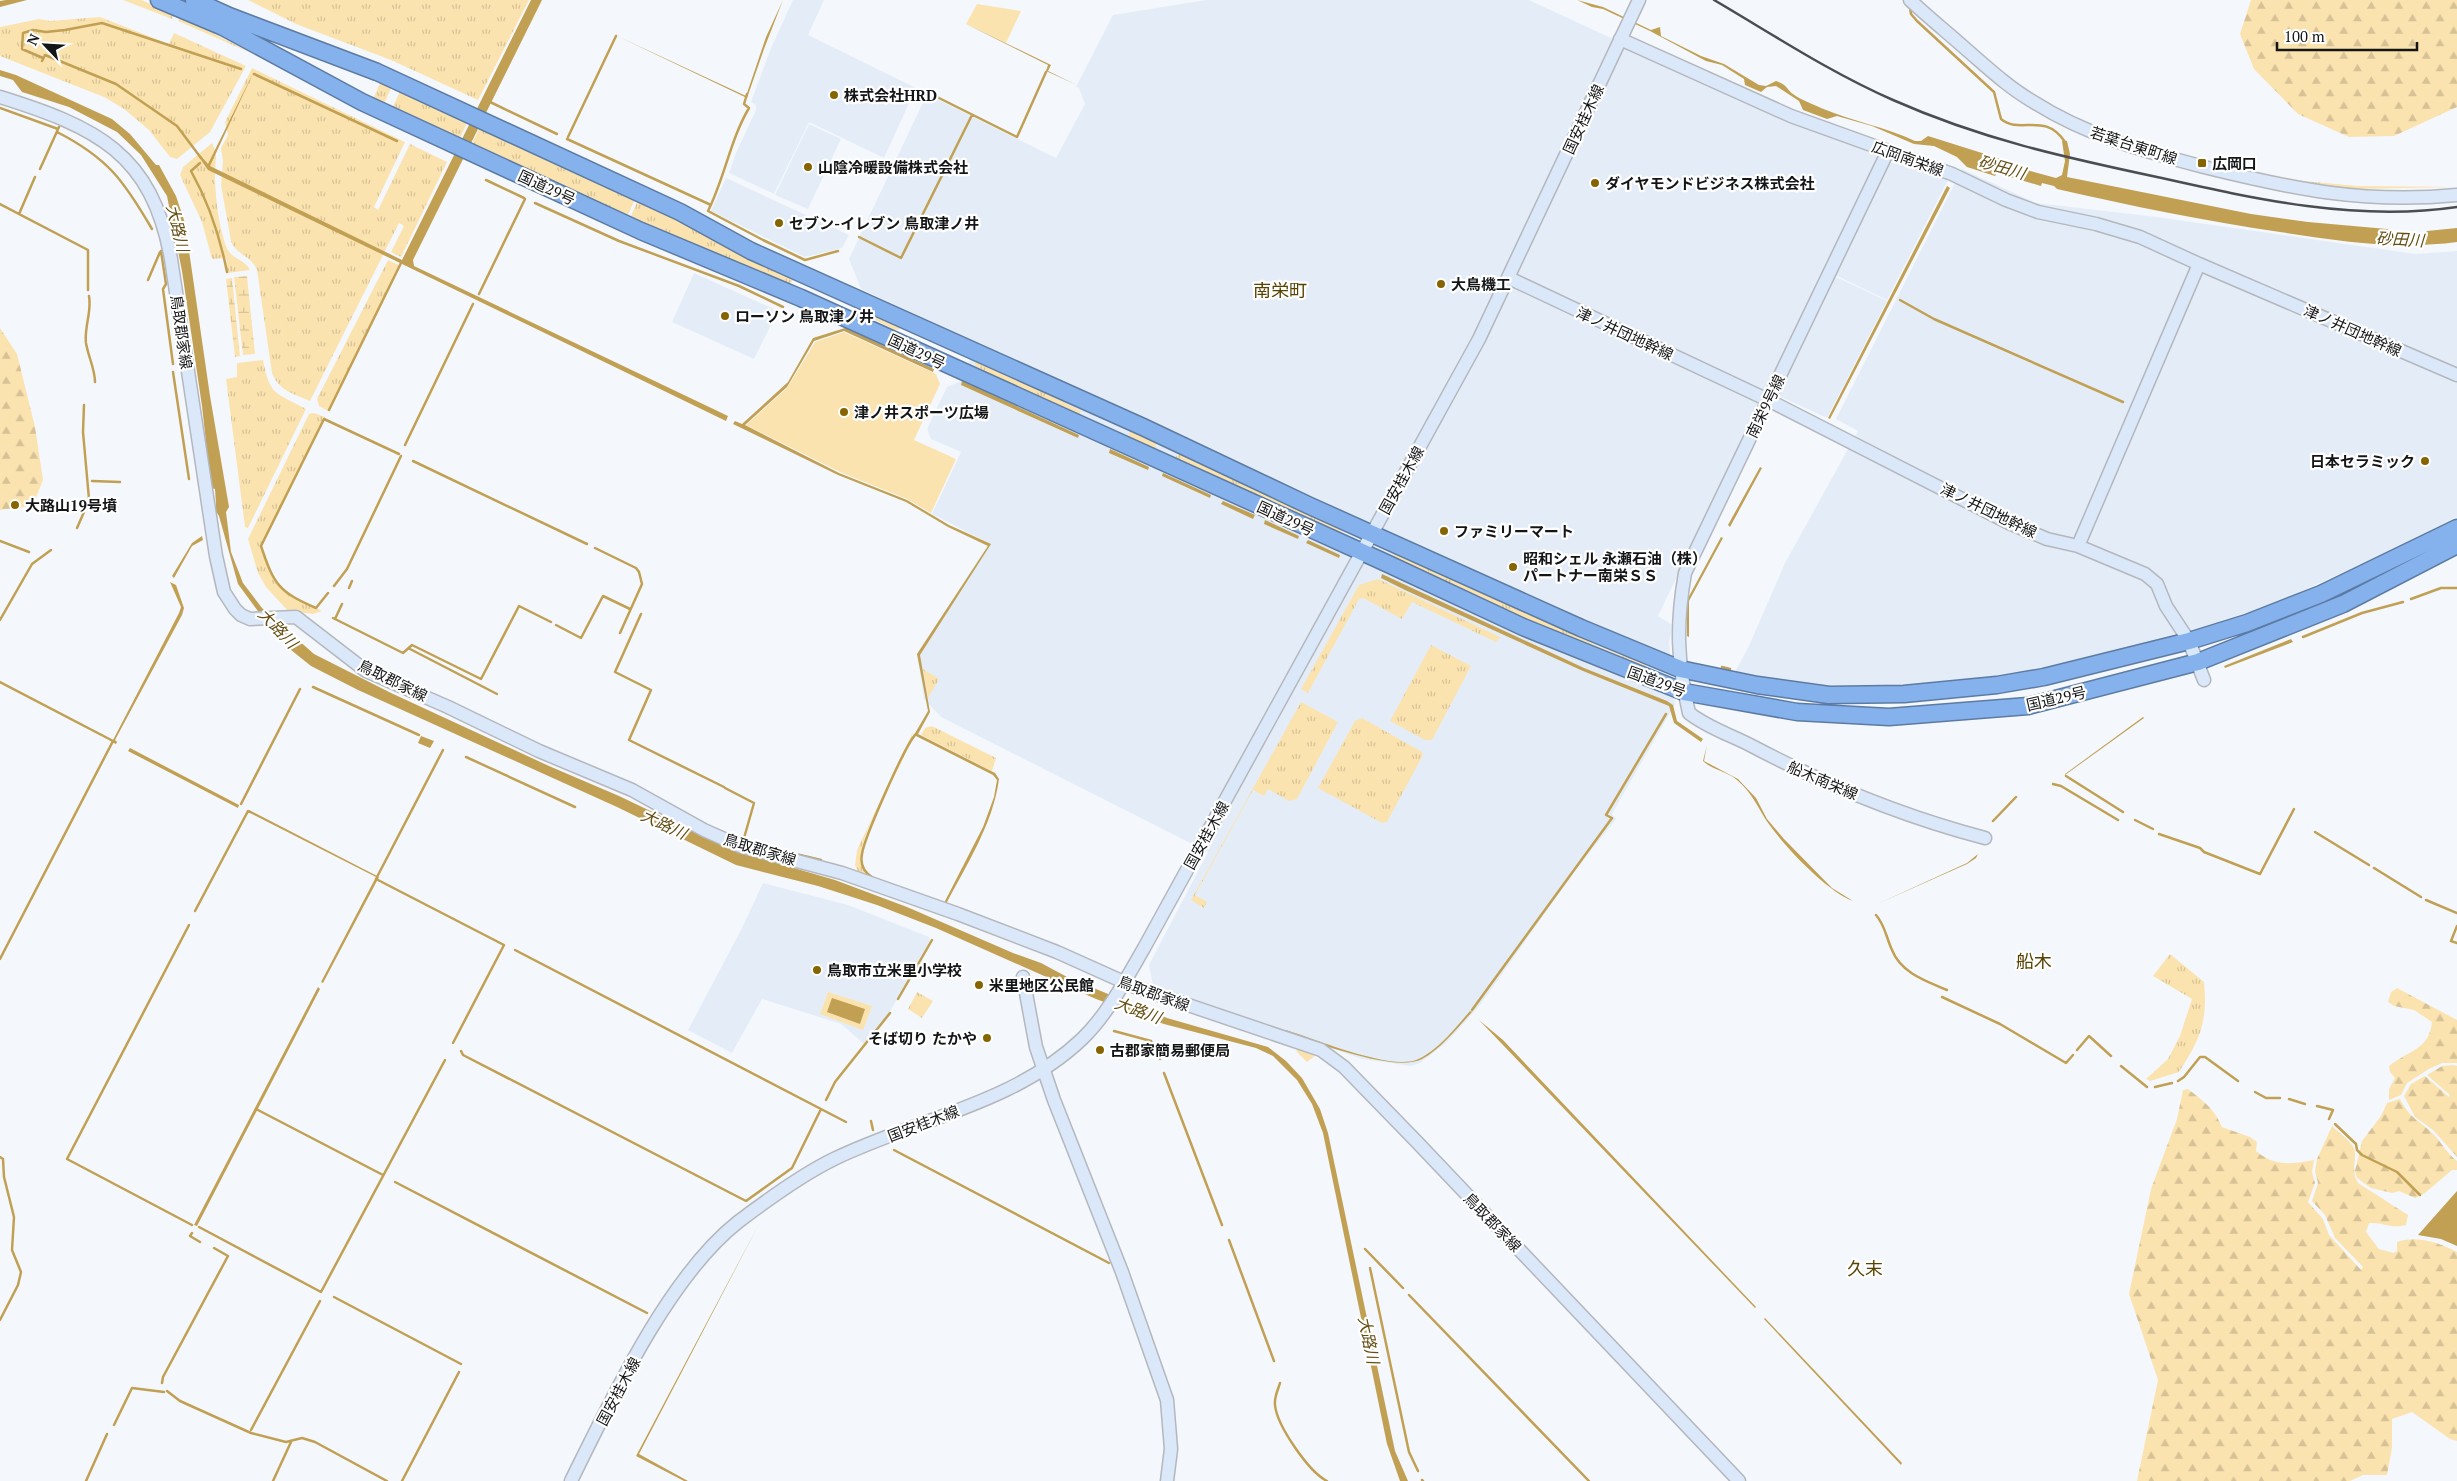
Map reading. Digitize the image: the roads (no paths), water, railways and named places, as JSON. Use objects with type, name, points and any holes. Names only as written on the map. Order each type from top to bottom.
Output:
[{"type":"highway","name":"国道29号","points":[[194,0],[238,20],[377,72],[694,219],[752,251],[1143,427],[1310,506],[1581,628],[1680,669],[1830,695],[1904,694],[1997,685],[2044,677],[2189,642],[2247,623],[2322,594],[2457,528]]},
{"type":"highway","name":"国道29号","points":[[161,1],[223,27],[362,102],[641,231],[842,316],[1531,631],[1684,692],[1796,712],[1898,717],[2028,706],[2198,662],[2344,604],[2457,545]]},
{"type":"main road","name":"若葉台東町線","points":[[1910,0],[1999,78],[2026,98],[2072,123],[2111,140],[2185,162],[2322,194],[2387,198],[2457,195]]},
{"type":"main road","name":"国安桂木線","points":[[571,1481],[629,1368],[663,1313],[699,1262],[736,1223],[803,1176],[833,1159],[1022,1083],[1044,1069],[1082,1038],[1107,1006],[1120,987],[1479,339],[1636,6]]},
{"type":"main road","name":"広岡南栄線","points":[[1622,36],[1792,116],[1952,174],[2006,200],[2038,212],[2096,224],[2140,237],[2199,264]]},
{"type":"main road","name":"鳥取郡家線","points":[[0,96],[78,126],[106,142],[125,157],[142,179],[160,214],[171,259],[221,582],[234,609],[241,615],[256,618],[285,616],[303,620],[337,650],[366,670],[448,706],[539,752],[632,790],[704,830],[740,846],[842,873],[958,914],[1057,952],[1120,987],[1321,1050],[1344,1067],[1739,1481]]},
{"type":"main road","name":"南栄9号線","points":[[1684,692],[1680,669],[1678,611],[1685,572],[1888,151]]},
{"type":"main road","name":"津ノ井団地幹線","points":[[2199,264],[2457,375]]},
{"type":"main road","points":[[2078,546],[2199,264]]},
{"type":"main road","name":"津ノ井団地幹線","points":[[1509,278],[1768,400],[2009,522],[2048,539],[2078,546],[2145,574],[2157,584],[2166,606],[2189,642],[2204,680]]},
{"type":"main road","name":"船木南栄線","points":[[1684,692],[1689,713],[1703,724],[1786,765],[1942,827],[1985,838]]},
{"type":"main road","points":[[1023,977],[1034,1037],[1044,1069],[1122,1272],[1167,1400],[1171,1448],[1167,1481]]},
{"type":"water","points":[[27,0],[0,7],[0,1]]},
{"type":"water","points":[[531,0],[542,0],[413,260],[414,266],[728,416],[726,421],[208,170],[199,157],[201,156],[208,164],[255,69],[210,166],[402,260]]},
{"type":"water","points":[[783,0],[747,98],[615,35],[746,96],[766,37]]},
{"type":"water","name":"砂田川","points":[[1577,0],[1603,7],[1651,30],[1660,27],[1661,36],[1701,56],[1724,64],[1759,85],[1766,86],[1776,81],[1796,96],[1821,108],[1915,141],[1921,141],[1928,136],[2001,159],[2001,163],[2056,178],[2062,175],[2065,161],[2062,141],[2067,141],[2070,154],[2067,177],[2251,214],[2308,222],[2387,229],[2402,237],[2420,238],[2427,231],[2457,228],[2457,242],[2390,245],[2252,228],[2168,213],[2057,189],[2054,186],[2042,183],[2041,186],[1997,173],[1995,176],[1967,167],[1957,157],[1934,146],[1914,144],[1872,126],[1837,116],[1827,119],[1803,110],[1799,101],[1776,86],[1767,87],[1761,92],[1745,85],[1744,79],[1722,65],[1706,61],[1650,31],[1603,9],[1592,7]]},
{"type":"water","points":[[966,24],[1051,65],[1048,71],[1077,85],[1046,71],[1048,65]]},
{"type":"water","name":"大路川","points":[[0,70],[16,75],[112,119],[130,134],[156,165],[159,165],[176,196],[185,223],[210,396],[229,507],[226,512],[231,552],[243,583],[262,608],[314,654],[391,693],[619,796],[732,850],[835,880],[907,907],[1013,953],[1041,963],[1069,978],[1167,1018],[1268,1047],[1286,1061],[1302,1078],[1320,1109],[1328,1133],[1395,1451],[1408,1481],[1400,1481],[1387,1444],[1323,1133],[1312,1104],[1297,1080],[1273,1056],[1256,1048],[1164,1024],[1096,999],[936,928],[877,905],[818,886],[736,865],[617,807],[358,690],[311,666],[286,646],[238,584],[219,516],[217,513],[213,514],[216,504],[215,489],[211,488],[202,406],[182,271],[167,196],[141,155],[117,132],[69,107],[22,92],[13,80],[0,76]]},
{"type":"water","points":[[1947,186],[1950,188],[1830,419],[1828,418]]},
{"type":"water","points":[[845,328],[934,369],[933,372],[844,331],[814,341],[787,387],[745,425],[839,473],[907,500],[949,525],[991,544],[920,655],[930,712],[918,734],[995,773],[999,779],[996,796],[985,828],[946,904],[944,903],[983,827],[994,797],[997,780],[993,775],[914,735],[928,711],[917,654],[988,546],[948,527],[906,502],[838,475],[733,424],[735,421],[742,424],[788,382],[813,338]]},
{"type":"water","points":[[962,381],[1079,435],[1078,438],[961,385]]},
{"type":"water","points":[[1110,449],[1149,467],[1148,470],[1109,453]]},
{"type":"water","points":[[1760,467],[1762,468],[1730,527],[1728,525]]},
{"type":"water","points":[[1163,473],[1211,495],[1210,498],[1162,476]]},
{"type":"water","points":[[1223,501],[1255,515],[1253,519],[1221,504]]},
{"type":"water","points":[[1265,520],[1299,536],[1298,539],[1264,524]]},
{"type":"water","points":[[202,536],[203,540],[192,546],[174,578],[172,576],[192,543]]},
{"type":"water","points":[[1721,537],[1723,538],[1689,601],[1689,637],[1687,636],[1687,600]]},
{"type":"water","points":[[1308,540],[1340,555],[1339,558],[1306,543]]},
{"type":"water","points":[[1382,574],[1584,668],[1667,701],[1673,705],[1677,721],[1703,739],[1701,742],[1674,723],[1669,706],[1583,671],[1405,590],[1381,578]]},
{"type":"water","points":[[170,582],[176,585],[184,608],[182,615],[115,740],[116,744],[112,742],[181,607]]},
{"type":"water","points":[[2291,639],[2293,642],[2225,668],[2224,666]]},
{"type":"water","points":[[2144,718],[2065,775],[2065,774]]},
{"type":"water","points":[[421,736],[434,741],[430,748],[418,743]]},
{"type":"water","points":[[1707,745],[1704,761],[1726,773],[1703,761]]},
{"type":"water","points":[[130,748],[239,805],[238,808],[128,751]]},
{"type":"water","points":[[1730,775],[1738,779],[1756,798],[1767,819],[1784,839],[1832,888],[1853,901],[1830,888],[1793,854],[1773,830],[1750,794]]},
{"type":"water","points":[[249,810],[379,877],[323,983],[321,982],[376,877],[248,812]]},
{"type":"water","points":[[1978,854],[1976,858],[1967,864],[1875,905],[1967,863]]},
{"type":"water","points":[[318,987],[320,989],[197,1226],[194,1225]]},
{"type":"water","points":[[832,998],[865,1009],[860,1024],[827,1012]]},
{"type":"water","points":[[1470,1011],[1472,1012],[1436,1050],[1422,1059],[1409,1062],[1404,1062],[1416,1060],[1431,1051],[1446,1038]]},
{"type":"water","points":[[1479,1020],[1503,1040],[1755,1308]]},
{"type":"water","points":[[1278,1030],[1286,1030],[1371,1057],[1404,1062],[1392,1062],[1372,1059],[1351,1054]]},
{"type":"water","points":[[2457,1191],[2457,1246],[2441,1239],[2418,1235]]},
{"type":"water","points":[[760,1222],[639,1454],[688,1481],[684,1481],[636,1456]]},
{"type":"water","points":[[1764,1319],[1902,1463],[1901,1465]]},
{"type":"waterway","points":[[1910,8],[1911,14],[1917,21],[1994,92],[2001,119],[2016,125],[2041,125],[2057,133],[2065,142]]},
{"type":"waterway","points":[[43,58],[22,49],[23,33],[33,30],[46,32],[65,30],[102,23],[241,69]]},
{"type":"waterway","points":[[568,137],[616,36]]},
{"type":"waterway","points":[[42,61],[45,55],[116,84],[177,126],[201,158]]},
{"type":"waterway","points":[[931,94],[1017,137],[1046,72]]},
{"type":"waterway","points":[[254,74],[397,141]]},
{"type":"waterway","points":[[747,94],[744,104],[749,108],[742,120],[708,211],[805,260],[838,251]]},
{"type":"waterway","points":[[488,101],[557,134]]},
{"type":"waterway","points":[[0,108],[58,129]]},
{"type":"waterway","points":[[859,237],[901,258],[972,115]]},
{"type":"waterway","points":[[40,169],[59,127]]},
{"type":"waterway","points":[[57,132],[89,151],[113,172],[133,197],[152,229]]},
{"type":"waterway","points":[[567,139],[711,205]]},
{"type":"waterway","points":[[200,163],[191,171],[213,220],[227,272]]},
{"type":"waterway","points":[[19,214],[35,177]]},
{"type":"waterway","points":[[486,180],[524,198]]},
{"type":"waterway","points":[[479,294],[525,199]]},
{"type":"waterway","points":[[535,203],[619,241],[739,286],[783,307]]},
{"type":"waterway","points":[[0,204],[88,250],[88,290]]},
{"type":"waterway","points":[[161,251],[166,284],[163,289],[173,364]]},
{"type":"waterway","points":[[148,280],[160,252]]},
{"type":"waterway","points":[[329,410],[401,263]]},
{"type":"waterway","points":[[89,296],[90,308],[86,343],[95,382]]},
{"type":"waterway","points":[[1900,300],[1934,319],[2123,402]]},
{"type":"waterway","points":[[405,445],[473,304]]},
{"type":"waterway","points":[[173,372],[189,479]]},
{"type":"waterway","points":[[84,405],[83,432],[89,499]]},
{"type":"waterway","points":[[324,419],[261,546],[274,579],[286,592],[316,608],[328,593]]},
{"type":"waterway","points":[[324,419],[399,454]]},
{"type":"waterway","points":[[334,586],[347,569],[401,456]]},
{"type":"waterway","points":[[413,461],[587,544]]},
{"type":"waterway","points":[[92,481],[120,482]]},
{"type":"waterway","points":[[77,528],[88,503]]},
{"type":"waterway","points":[[0,541],[29,552]]},
{"type":"waterway","points":[[595,548],[636,568],[639,572],[642,584],[620,633]]},
{"type":"waterway","points":[[0,620],[32,564],[51,550]]},
{"type":"waterway","points":[[349,588],[352,581]]},
{"type":"waterway","points":[[2411,599],[2441,588],[2457,588]]},
{"type":"waterway","points":[[556,625],[581,638],[603,596],[630,609]]},
{"type":"waterway","points":[[2303,637],[2362,613],[2403,602]]},
{"type":"waterway","points":[[335,619],[342,604]]},
{"type":"waterway","points":[[333,618],[403,653],[412,645],[481,679],[519,606],[551,622]]},
{"type":"waterway","points":[[641,614],[615,672],[651,690],[629,740],[724,787]]},
{"type":"waterway","points":[[410,649],[497,694]]},
{"type":"waterway","points":[[1722,667],[1730,669]]},
{"type":"waterway","points":[[0,682],[115,742]]},
{"type":"waterway","points":[[313,687],[419,735]]},
{"type":"waterway","points":[[241,804],[300,689]]},
{"type":"waterway","points":[[1472,1010],[1612,818],[1606,815],[1666,714]]},
{"type":"waterway","points":[[872,877],[867,873],[862,864],[864,845],[895,772],[916,734]]},
{"type":"waterway","points":[[0,959],[113,741]]},
{"type":"waterway","points":[[377,877],[443,750]]},
{"type":"waterway","points":[[466,757],[575,807]]},
{"type":"waterway","points":[[2066,776],[2123,812]]},
{"type":"waterway","points":[[2053,784],[2061,786],[2118,820]]},
{"type":"waterway","points":[[725,788],[754,803],[744,838]]},
{"type":"waterway","points":[[1993,821],[2016,797]]},
{"type":"waterway","points":[[2159,834],[2200,848],[2204,852],[2260,874],[2294,809]]},
{"type":"waterway","points":[[195,911],[248,811],[250,812]]},
{"type":"waterway","points":[[2135,820],[2153,829]]},
{"type":"waterway","points":[[2315,832],[2369,865]]},
{"type":"waterway","points":[[779,850],[821,860]]},
{"type":"waterway","points":[[2374,868],[2421,897]]},
{"type":"waterway","points":[[376,879],[504,945],[453,1043]]},
{"type":"waterway","points":[[2426,900],[2457,913]]},
{"type":"waterway","points":[[1876,915],[1901,965],[1915,975],[1947,990]]},
{"type":"waterway","points":[[189,925],[67,1159],[192,1225]]},
{"type":"waterway","points":[[2457,926],[2451,941],[2457,943]]},
{"type":"waterway","points":[[898,999],[932,940]]},
{"type":"waterway","points":[[515,950],[846,1122]]},
{"type":"waterway","points":[[1942,997],[2000,1024],[2066,1063],[2073,1055]]},
{"type":"waterway","points":[[826,1100],[835,1082],[890,1013]]},
{"type":"waterway","points":[[1114,1031],[1151,1041],[1160,1059]]},
{"type":"waterway","points":[[2077,1050],[2089,1036],[2111,1056]]},
{"type":"waterway","points":[[461,1051],[463,1055],[746,1201],[792,1168],[821,1109]]},
{"type":"waterway","points":[[2178,1081],[2184,1077],[2200,1057],[2205,1057],[2238,1081]]},
{"type":"waterway","points":[[199,1227],[321,1292],[445,1060]]},
{"type":"waterway","points":[[2121,1066],[2147,1087]]},
{"type":"waterway","points":[[1164,1073],[1222,1225]]},
{"type":"waterway","points":[[2155,1087],[2172,1083]]},
{"type":"waterway","points":[[2255,1092],[2266,1098],[2280,1098]]},
{"type":"waterway","points":[[2289,1099],[2305,1104]]},
{"type":"waterway","points":[[2317,1106],[2333,1110],[2329,1119]]},
{"type":"waterway","points":[[256,1109],[383,1175]]},
{"type":"waterway","points":[[871,1121],[873,1130]]},
{"type":"waterway","points":[[2335,1124],[2356,1144],[2357,1150],[2362,1155],[2397,1172],[2420,1195]]},
{"type":"waterway","points":[[894,1150],[1109,1263]]},
{"type":"waterway","points":[[0,1157],[3,1159],[4,1177],[14,1217],[12,1250],[21,1272],[18,1285],[0,1320]]},
{"type":"waterway","points":[[395,1182],[647,1313]]},
{"type":"waterway","points":[[192,1233],[190,1236],[200,1242]]},
{"type":"waterway","points":[[1229,1240],[1274,1361]]},
{"type":"waterway","points":[[162,1383],[163,1377],[228,1256],[214,1248]]},
{"type":"waterway","points":[[1365,1249],[1403,1288]]},
{"type":"waterway","name":"大路川","points":[[1370,1268],[1409,1452],[1418,1471]]},
{"type":"waterway","points":[[1409,1295],[1589,1481]]},
{"type":"waterway","points":[[334,1297],[461,1364]]},
{"type":"waterway","points":[[251,1430],[320,1301]]},
{"type":"waterway","points":[[402,1481],[459,1372]]},
{"type":"waterway","points":[[1280,1383],[1275,1405],[1281,1424],[1303,1459],[1327,1481]]},
{"type":"waterway","points":[[114,1425],[132,1388],[164,1392]]},
{"type":"waterway","points":[[167,1391],[180,1401],[251,1433],[286,1442],[302,1438],[315,1442],[387,1481]]},
{"type":"waterway","points":[[86,1481],[107,1434]]},
{"type":"waterway","points":[[273,1481],[291,1442]]},
{"type":"railway","points":[[1714,0],[1802,53],[1847,78],[1893,100],[1958,126],[2023,146],[2231,193],[2306,206],[2381,212],[2457,207]]},
{"type":"place","name":"株式会社HRD","points":[[834,95]]},
{"type":"place","name":"広岡口","points":[[2202,163]]},
{"type":"place","name":"山陰冷暖設備株式会社","points":[[808,167]]},
{"type":"place","name":"ダイヤモンドビジネス株式会社","points":[[1595,183]]},
{"type":"place","name":"セブン-イレブン 鳥取津ノ井","points":[[779,223]]},
{"type":"place","name":"大鳥機工","points":[[1441,284]]},
{"type":"place","name":"ローソン 鳥取津ノ井","points":[[725,316]]},
{"type":"place","name":"津ノ井スポーツ広場","points":[[844,412]]},
{"type":"place","name":"日本セラミック","points":[[2425,461]]},
{"type":"place","name":"大路山19号墳","points":[[15,505]]},
{"type":"place","name":"ファミリーマート","points":[[1444,531]]},
{"type":"place","name":"昭和シェル 永瀬石油（株） パートナー南栄ＳＳ","points":[[1513,567]]},
{"type":"place","name":"鳥取市立米里小学校","points":[[817,970]]},
{"type":"place","name":"米里地区公民館","points":[[979,985]]},
{"type":"place","name":"そば切り たかや","points":[[987,1038]]},
{"type":"place","name":"古郡家簡易郵便局","points":[[1100,1050]]},
{"type":"district","name":"南栄町","points":[[1280,290]]},
{"type":"district","name":"船木","points":[[2034,961]]},
{"type":"district","name":"久末","points":[[1865,1268]]}]
